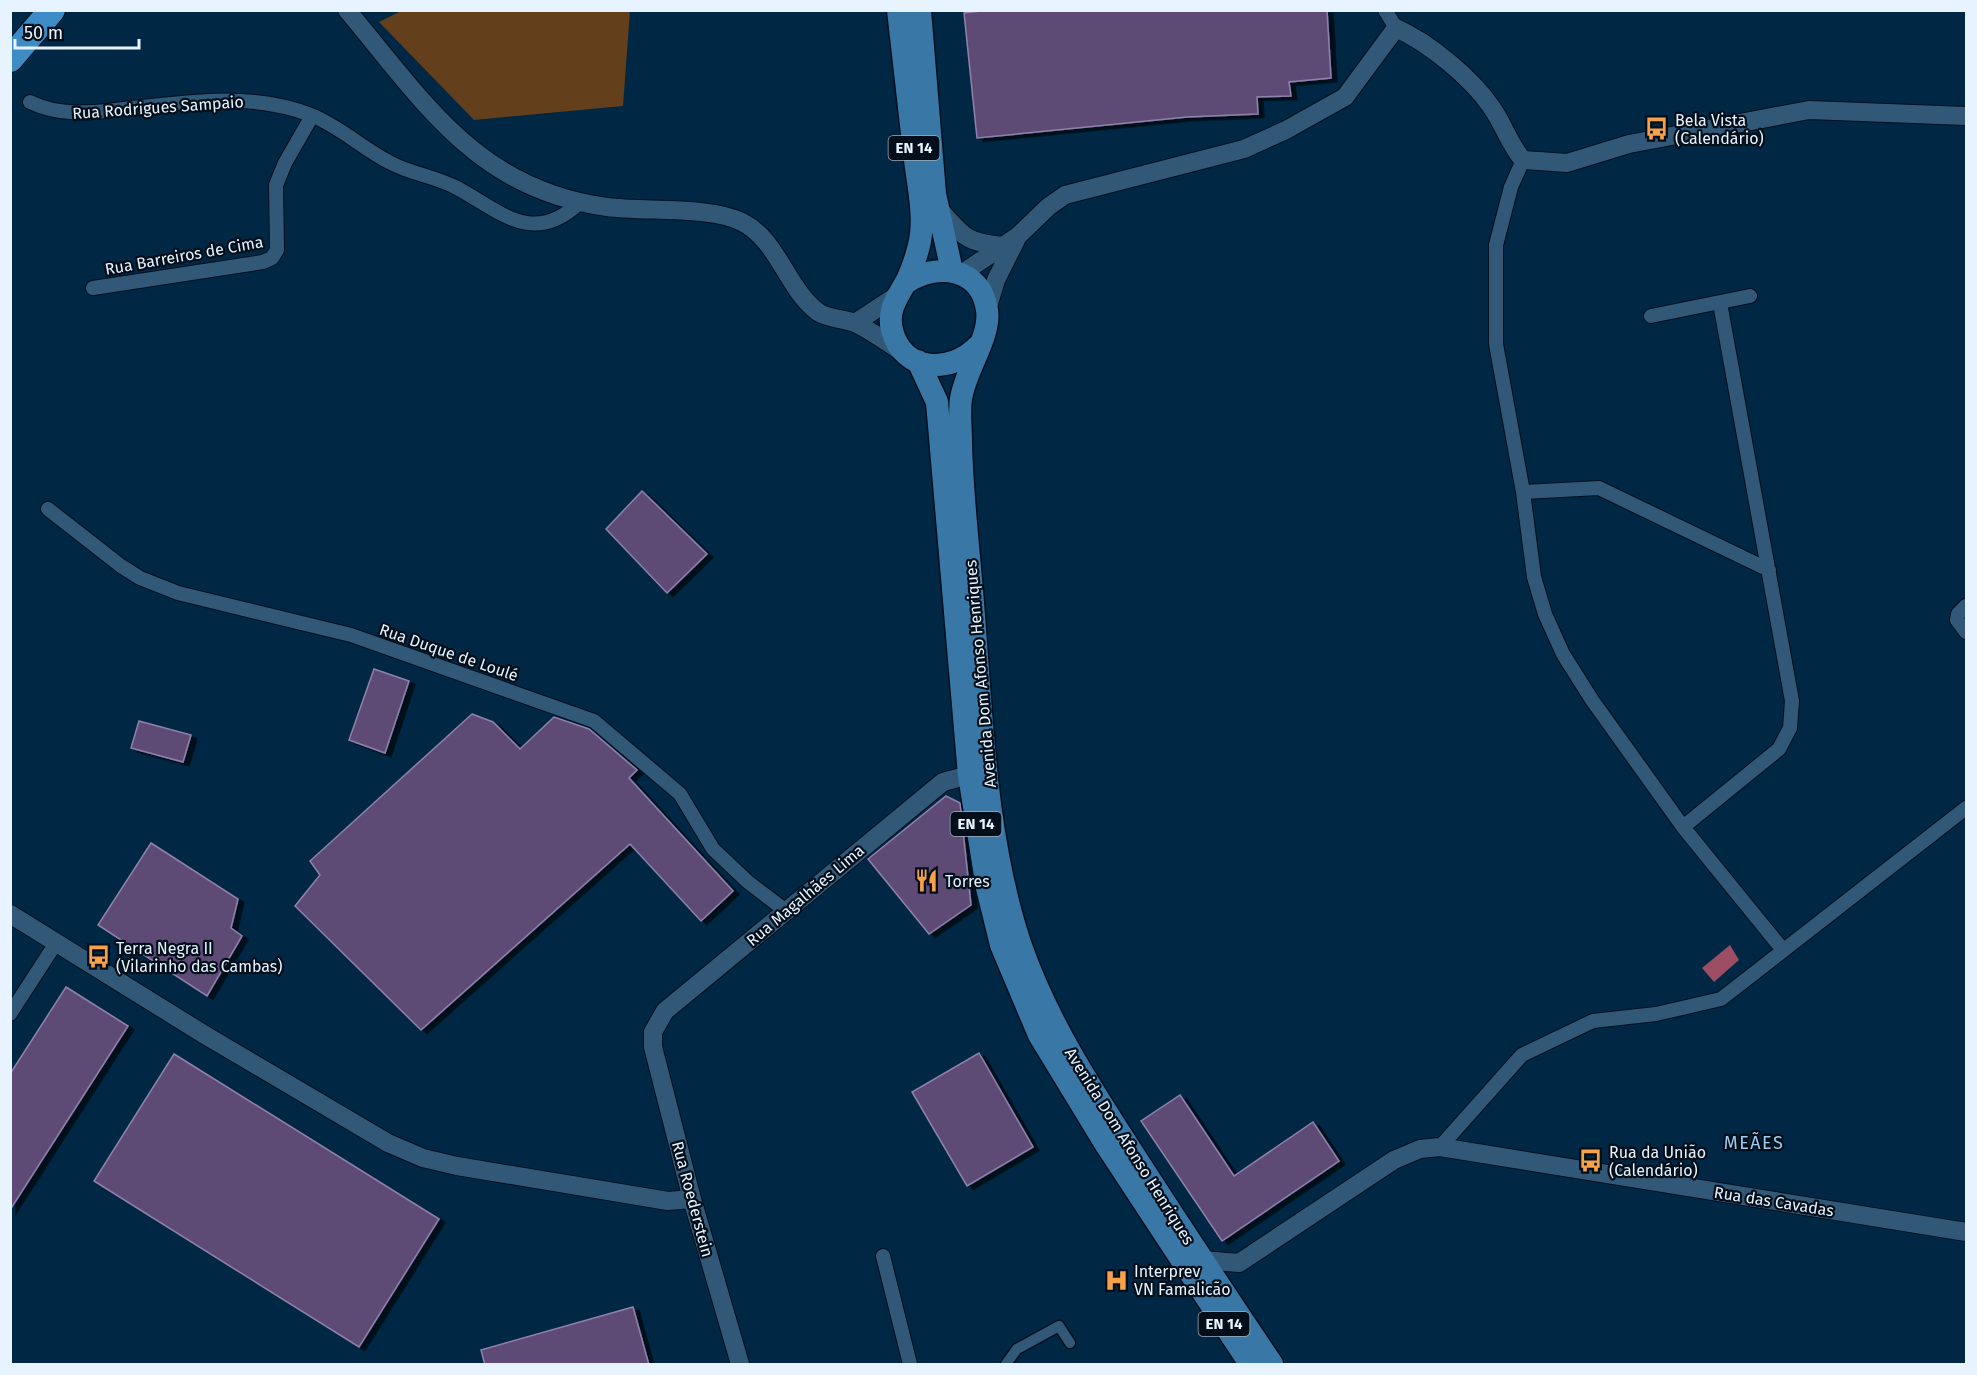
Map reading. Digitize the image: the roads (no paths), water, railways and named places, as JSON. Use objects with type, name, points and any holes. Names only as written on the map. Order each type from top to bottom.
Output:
[{"type":"highway","points":[[10,59],[52,10]]},
{"type":"main road","name":"Avenida Dom Afonso Henriques","points":[[898,10],[920,200],[921,235],[916,260],[901,289],[891,318],[892,329],[902,349],[914,359],[937,402],[969,775],[987,888],[1001,945],[1039,1035],[1106,1145],[1250,1365]]},
{"type":"main road","name":"EN 14","points":[[920,10],[937,207],[957,272]]},
{"type":"main road","points":[[901,289],[919,273],[935,269],[957,272],[974,283],[983,296],[987,310]]},
{"type":"main road","name":"Avenida Dom Afonso Henriques","points":[[987,310],[987,329],[966,373],[960,401],[962,475],[988,772],[1005,886],[1026,960],[1054,1025],[1202,1260],[1272,1365]]},
{"type":"main road","points":[[914,359],[934,366],[951,365],[967,358],[979,346]]},
{"type":"street","points":[[347,10],[462,144],[503,173],[532,189],[578,204],[719,215],[744,223],[764,240],[799,291],[819,312],[831,318],[855,323],[914,359]]},
{"type":"street","points":[[1385,10],[1396,28],[1418,38],[1480,92],[1494,109],[1511,146],[1523,160],[1567,163],[1629,144],[1809,110],[1966,116]]},
{"type":"street","points":[[957,272],[1011,241],[1048,207],[1065,195],[1244,148],[1346,98],[1396,28]]},
{"type":"street","name":"Rua Rodrigues Sampaio","points":[[30,102],[59,112],[80,113],[189,103],[256,100],[272,102],[312,116],[390,163],[442,181],[501,215],[517,221],[545,224],[559,219],[578,204]]},
{"type":"street","name":"Rua Barreiros de Cima","points":[[93,288],[263,262],[272,258],[277,250],[276,185],[285,163],[312,116]]},
{"type":"street","points":[[1523,160],[1511,187],[1496,245],[1496,344],[1523,492],[1534,577],[1545,614],[1563,654],[1592,700],[1683,827],[1783,950]]},
{"type":"street","points":[[937,207],[964,238],[978,244],[1011,241]]},
{"type":"street","points":[[987,310],[1011,241]]},
{"type":"street","points":[[855,323],[901,289]]},
{"type":"street","points":[[1651,316],[1750,296]]},
{"type":"street","points":[[1683,827],[1779,749],[1790,728],[1792,701],[1720,303]]},
{"type":"street","points":[[1523,492],[1599,488],[1769,570]]},
{"type":"street","name":"Rua Duque de Loulé","points":[[48,509],[121,566],[178,593],[351,635],[594,721],[680,794],[713,849],[748,882],[786,911]]},
{"type":"street","points":[[1966,606],[1958,614],[1957,620],[1966,632]]},
{"type":"street","name":"Rua Magalhães Lima","points":[[653,1032],[665,1011],[943,782],[969,775]]},
{"type":"street","points":[[1227,1297],[1239,1263],[1394,1160],[1420,1149],[1440,1147],[1522,1055],[1593,1021],[1656,1014],[1721,999],[1966,808]]},
{"type":"street","points":[[10,914],[205,1035],[387,1143],[423,1158],[457,1166],[668,1200],[692,1199]]},
{"type":"street","points":[[10,1014],[56,943]]},
{"type":"street","name":"Rua Roederstein","points":[[653,1032],[653,1047],[692,1199],[740,1365]]},
{"type":"street","name":"Rua das Cavadas","points":[[1440,1147],[1966,1232]]},
{"type":"street","points":[[883,1256],[910,1365]]},
{"type":"street","points":[[1202,1260],[1239,1263]]},
{"type":"street","points":[[1006,1365],[1017,1348],[1059,1326],[1070,1343]]},
{"type":"place","name":"Bela Vista (Calendário)","points":[[1657,129]]},
{"type":"place","name":"Torres","points":[[927,881]]},
{"type":"place","name":"Terra Negra II (Vilarinho das Cambas)","points":[[98,957]]},
{"type":"place","name":"Rua da União (Calendário)","points":[[1591,1161]]},
{"type":"place","name":"Interprev VN Famalicão","points":[[1116,1280]]},
{"type":"district","name":"MEÃES","points":[[1754,1143]]}]
